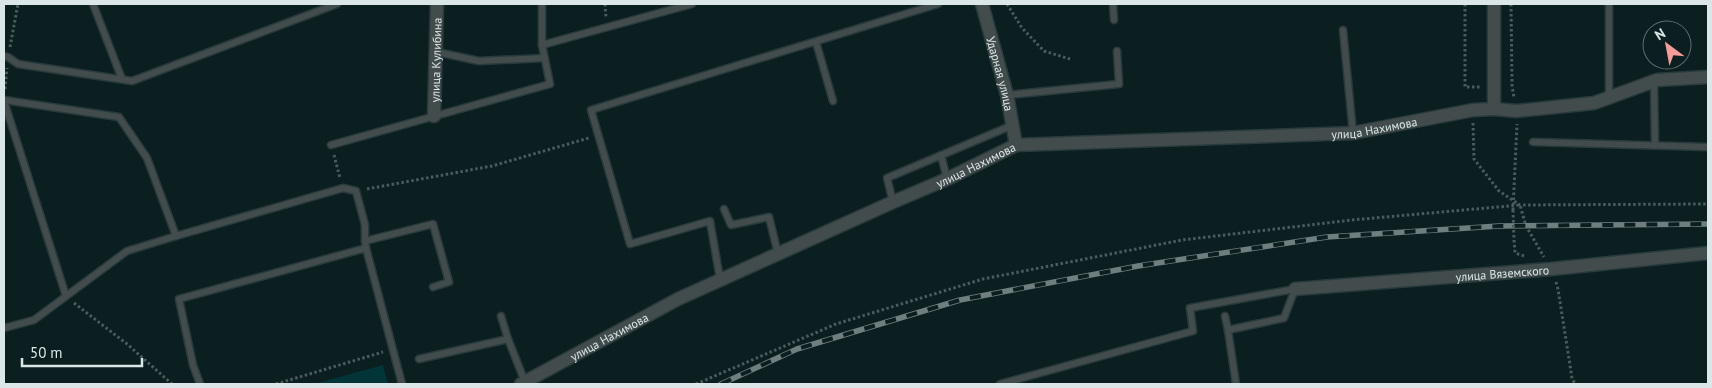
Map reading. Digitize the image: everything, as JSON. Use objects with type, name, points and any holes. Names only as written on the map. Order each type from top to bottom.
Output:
[{"type":"street","name":"улица Кулибина","points":[[434,116],[437,4]]},
{"type":"street","name":"Ударная улица","points":[[982,4],[1007,95],[1016,144]]},
{"type":"street","points":[[1494,4],[1494,109]]},
{"type":"street","name":"улица Нахимова","points":[[523,383],[678,299],[947,179],[1016,144],[1353,133],[1473,110],[1517,111],[1594,103],[1654,82],[1708,77]]},
{"type":"street","name":"улица Вяземского","points":[[1295,289],[1708,253]]},
{"type":"lane","points":[[93,4],[122,79]]},
{"type":"lane","points":[[4,56],[18,64],[132,81],[326,5],[337,4]]},
{"type":"lane","points":[[331,145],[550,84],[542,45],[542,4]]},
{"type":"lane","points":[[542,45],[692,4]]},
{"type":"lane","points":[[720,279],[710,221],[630,244],[591,110],[938,4]]},
{"type":"lane","points":[[1114,20],[1112,4],[1119,4]]},
{"type":"lane","points":[[1609,4],[1609,98]]},
{"type":"lane","points":[[1344,30],[1353,133]]},
{"type":"lane","points":[[816,42],[833,101]]},
{"type":"lane","points":[[1007,95],[1119,84],[1117,51]]},
{"type":"lane","points":[[437,52],[479,61],[545,58]]},
{"type":"lane","points":[[1654,82],[1655,145]]},
{"type":"lane","points":[[66,296],[4,101],[119,117],[146,158],[176,236]]},
{"type":"lane","points":[[893,202],[887,178],[1013,125]]},
{"type":"lane","points":[[1533,142],[1708,147]]},
{"type":"lane","points":[[941,155],[947,179]]},
{"type":"lane","points":[[4,328],[34,320],[127,251],[343,188],[356,191],[365,225],[366,245],[402,384]]},
{"type":"lane","points":[[724,209],[731,225],[769,217],[778,254]]},
{"type":"lane","points":[[200,384],[193,365],[179,299],[433,224],[450,282],[433,287]]},
{"type":"lane","points":[[1228,330],[1284,318],[1295,289]]},
{"type":"lane","points":[[1000,384],[1193,331],[1190,308],[1295,289]]},
{"type":"lane","points":[[501,316],[523,383]]},
{"type":"lane","points":[[1225,316],[1236,384]]},
{"type":"lane","points":[[419,359],[508,339]]},
{"type":"path","points":[[1007,4],[1022,28],[1044,51],[1070,59]]},
{"type":"path","points":[[1465,4],[1465,87]]},
{"type":"path","points":[[1511,4],[1512,85],[1517,111],[1513,210],[1514,240],[1515,253],[1524,256]]},
{"type":"path","points":[[1473,110],[1474,159],[1499,191],[1520,205],[1526,226],[1551,268],[1558,289],[1572,378],[1575,384]]},
{"type":"path","points":[[356,191],[492,166],[598,135]]},
{"type":"path","points":[[331,145],[343,188]]},
{"type":"path","points":[[696,384],[836,324],[983,279],[1182,240],[1352,220],[1520,205],[1708,204]]},
{"type":"path","points":[[66,296],[172,384]]},
{"type":"path","points":[[276,384],[394,349]]},
{"type":"shaded area","points":[[383,365],[388,384],[314,384]]},
{"type":"railway","points":[[721,384],[797,349],[960,300],[1138,266],[1327,237],[1499,226],[1708,224]]}]
